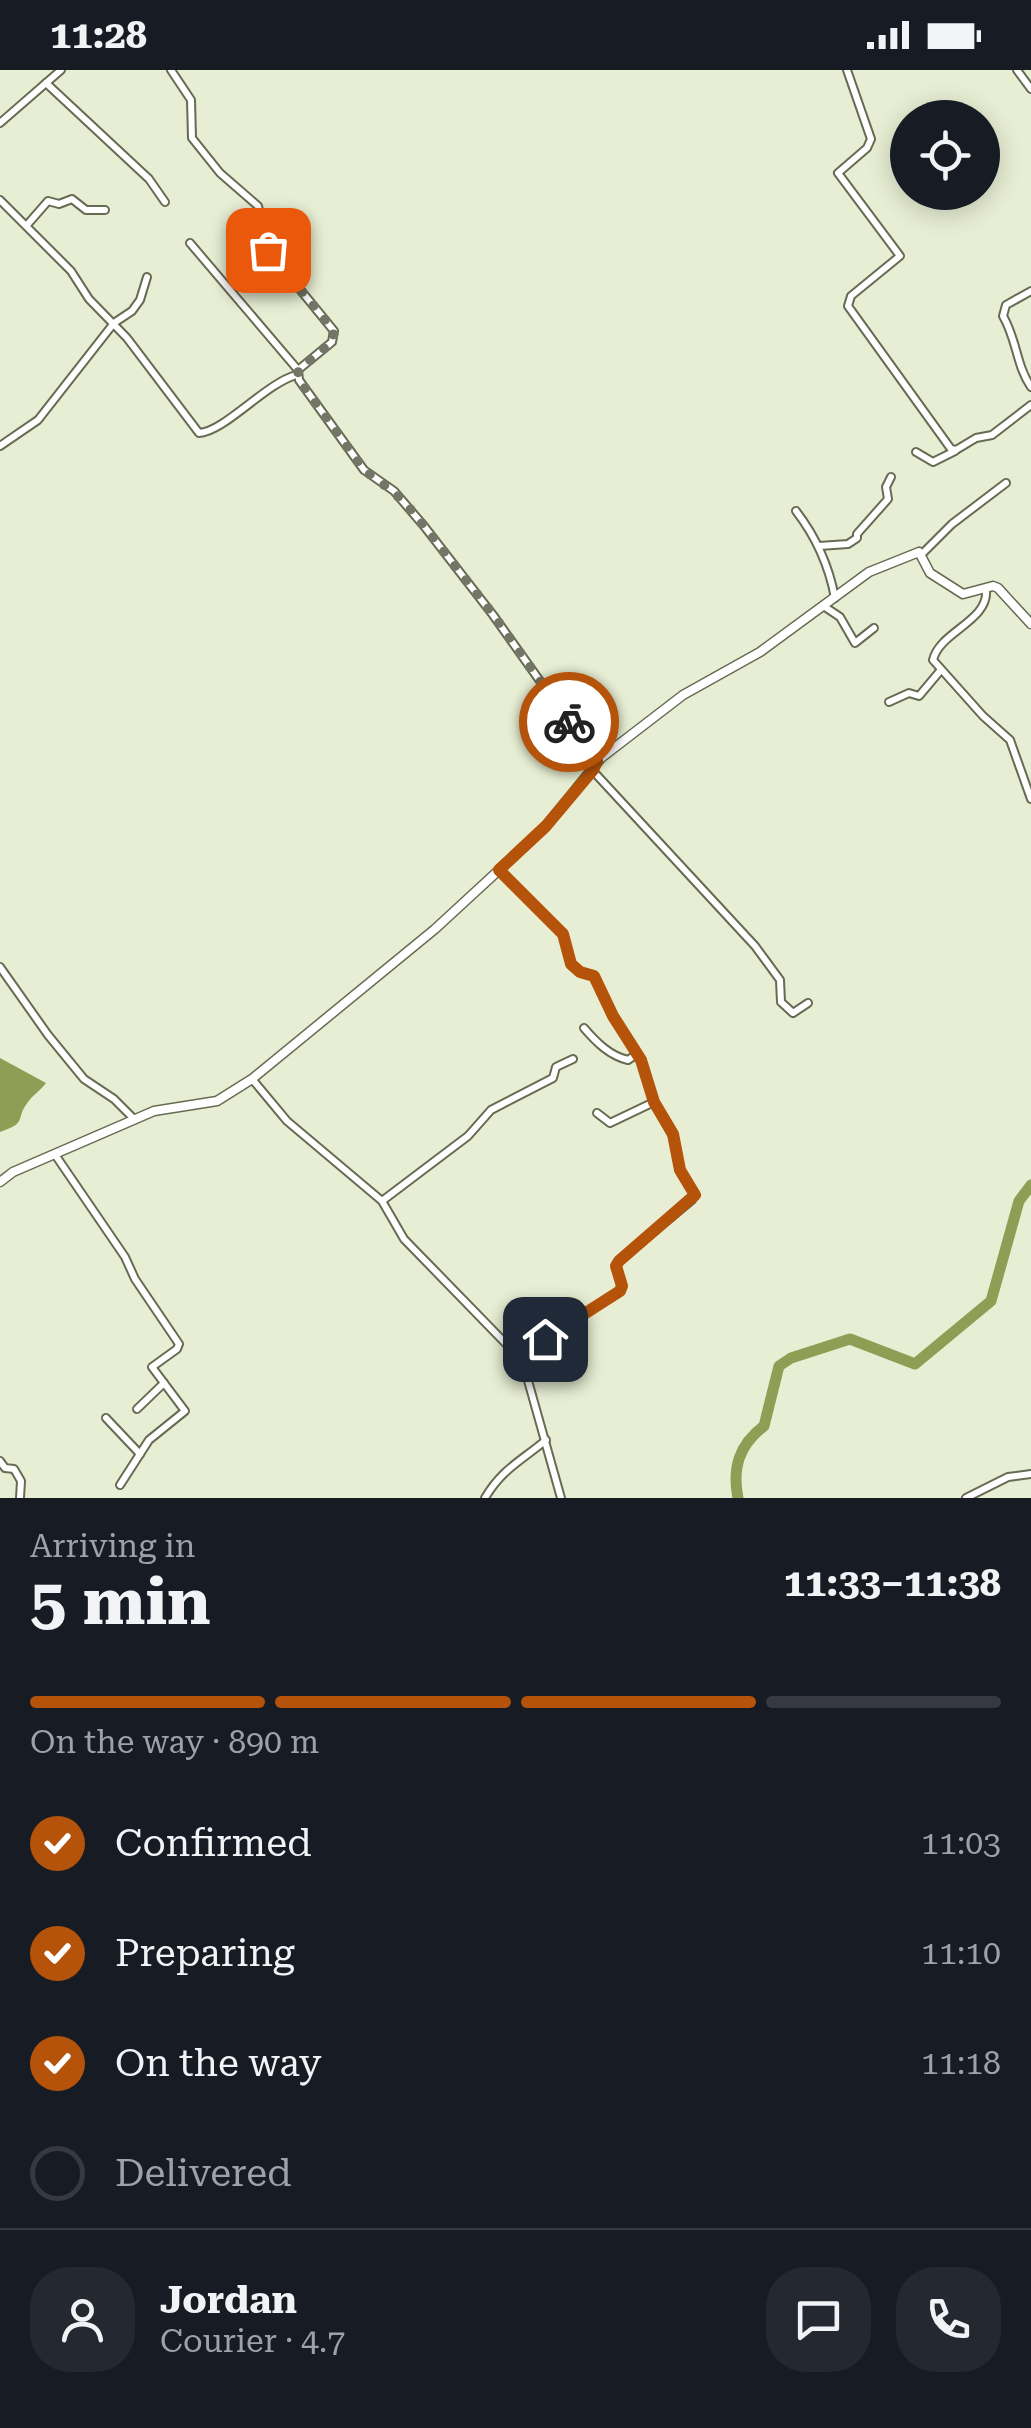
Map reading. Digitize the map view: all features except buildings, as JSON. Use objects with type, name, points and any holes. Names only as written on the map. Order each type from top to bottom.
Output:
[{"type":"street","points":[[0,123],[61,70]]},
{"type":"street","points":[[0,200],[71,270],[88,299],[114,324],[199,433],[210,432],[297,372],[332,342],[334,331],[270,254],[258,206],[220,174],[192,138],[192,100],[171,70]]},
{"type":"street","points":[[847,70],[871,139],[867,148],[838,173],[900,256],[852,296],[848,306],[950,449],[956,450]]},
{"type":"street","points":[[1017,70],[1031,89]]},
{"type":"street","points":[[46,83],[152,183],[165,202]]},
{"type":"street","points":[[27,225],[48,200],[59,204],[72,199],[86,210],[105,210]]},
{"type":"street","points":[[190,243],[297,372],[364,470],[394,492],[494,616],[595,766],[756,946],[780,980],[781,1002],[787,1010],[793,1013],[808,1002]]},
{"type":"street","points":[[0,446],[40,417],[114,324],[135,308],[146,277]]},
{"type":"street","points":[[1031,291],[1006,304],[1003,312],[1016,343],[1018,367],[1031,387]]},
{"type":"street","points":[[916,452],[939,462],[976,438],[992,435],[1031,405]]},
{"type":"street","points":[[819,546],[846,544],[857,538],[888,498],[886,487],[892,477]]},
{"type":"street","points":[[922,554],[952,524],[1006,483]]},
{"type":"street","points":[[796,511],[819,546],[832,578],[835,599]]},
{"type":"street","points":[[0,1182],[13,1172],[134,1119],[167,1108],[217,1101],[252,1079],[435,928],[546,826],[595,766],[683,695],[760,652],[878,567],[915,552],[922,554]]},
{"type":"street","points":[[922,554],[930,573],[961,593],[998,588],[1031,624]]},
{"type":"street","points":[[986,590],[982,608],[936,650],[933,660],[992,726],[1010,740],[1031,798]]},
{"type":"street","points":[[825,607],[840,617],[854,643],[874,628]]},
{"type":"street","points":[[889,702],[909,693],[919,696],[940,671]]},
{"type":"street","points":[[499,870],[563,934],[569,961],[580,972],[593,975],[638,1054],[654,1102],[673,1134],[680,1170],[695,1197],[619,1261],[616,1266],[620,1291],[549,1337],[532,1341],[515,1353]]},
{"type":"street","points":[[0,968],[84,1079],[114,1099],[134,1119]]},
{"type":"street","points":[[584,1028],[619,1058],[628,1060],[638,1054]]},
{"type":"street","points":[[382,1202],[468,1136],[490,1110],[553,1078],[556,1068],[573,1058]]},
{"type":"street","points":[[252,1079],[287,1120],[382,1202],[404,1238],[515,1353],[524,1367],[562,1498]]},
{"type":"street","points":[[597,1113],[610,1123],[654,1102]]},
{"type":"street","points":[[56,1156],[179,1344],[152,1366],[185,1411],[151,1438],[120,1485]]},
{"type":"street","points":[[137,1409],[164,1382]]},
{"type":"street","points":[[106,1418],[140,1454]]},
{"type":"street","points":[[485,1498],[493,1482],[546,1440]]},
{"type":"street","points":[[0,1460],[20,1478],[20,1498]]},
{"type":"street","points":[[966,1498],[1008,1476],[1031,1474]]},
{"type":"shaded area","points":[[0,1058],[46,1083],[28,1102],[18,1123],[0,1132]]},
{"type":"waterway","points":[[738,1498],[739,1458],[764,1426],[779,1366],[791,1358],[850,1339],[915,1364],[991,1301],[1019,1201],[1031,1185]]},
{"type":"way so far","points":[[268,250],[334,331],[332,342],[298,370],[299,380],[364,470],[413,512],[494,616],[569,722]]},
{"type":"route","points":[[545,1339],[620,1291],[616,1271],[619,1261],[695,1195],[680,1170],[673,1134],[654,1102],[641,1060],[594,976],[571,964],[563,934],[499,870],[546,826],[593,770],[597,761],[569,722]]}]
